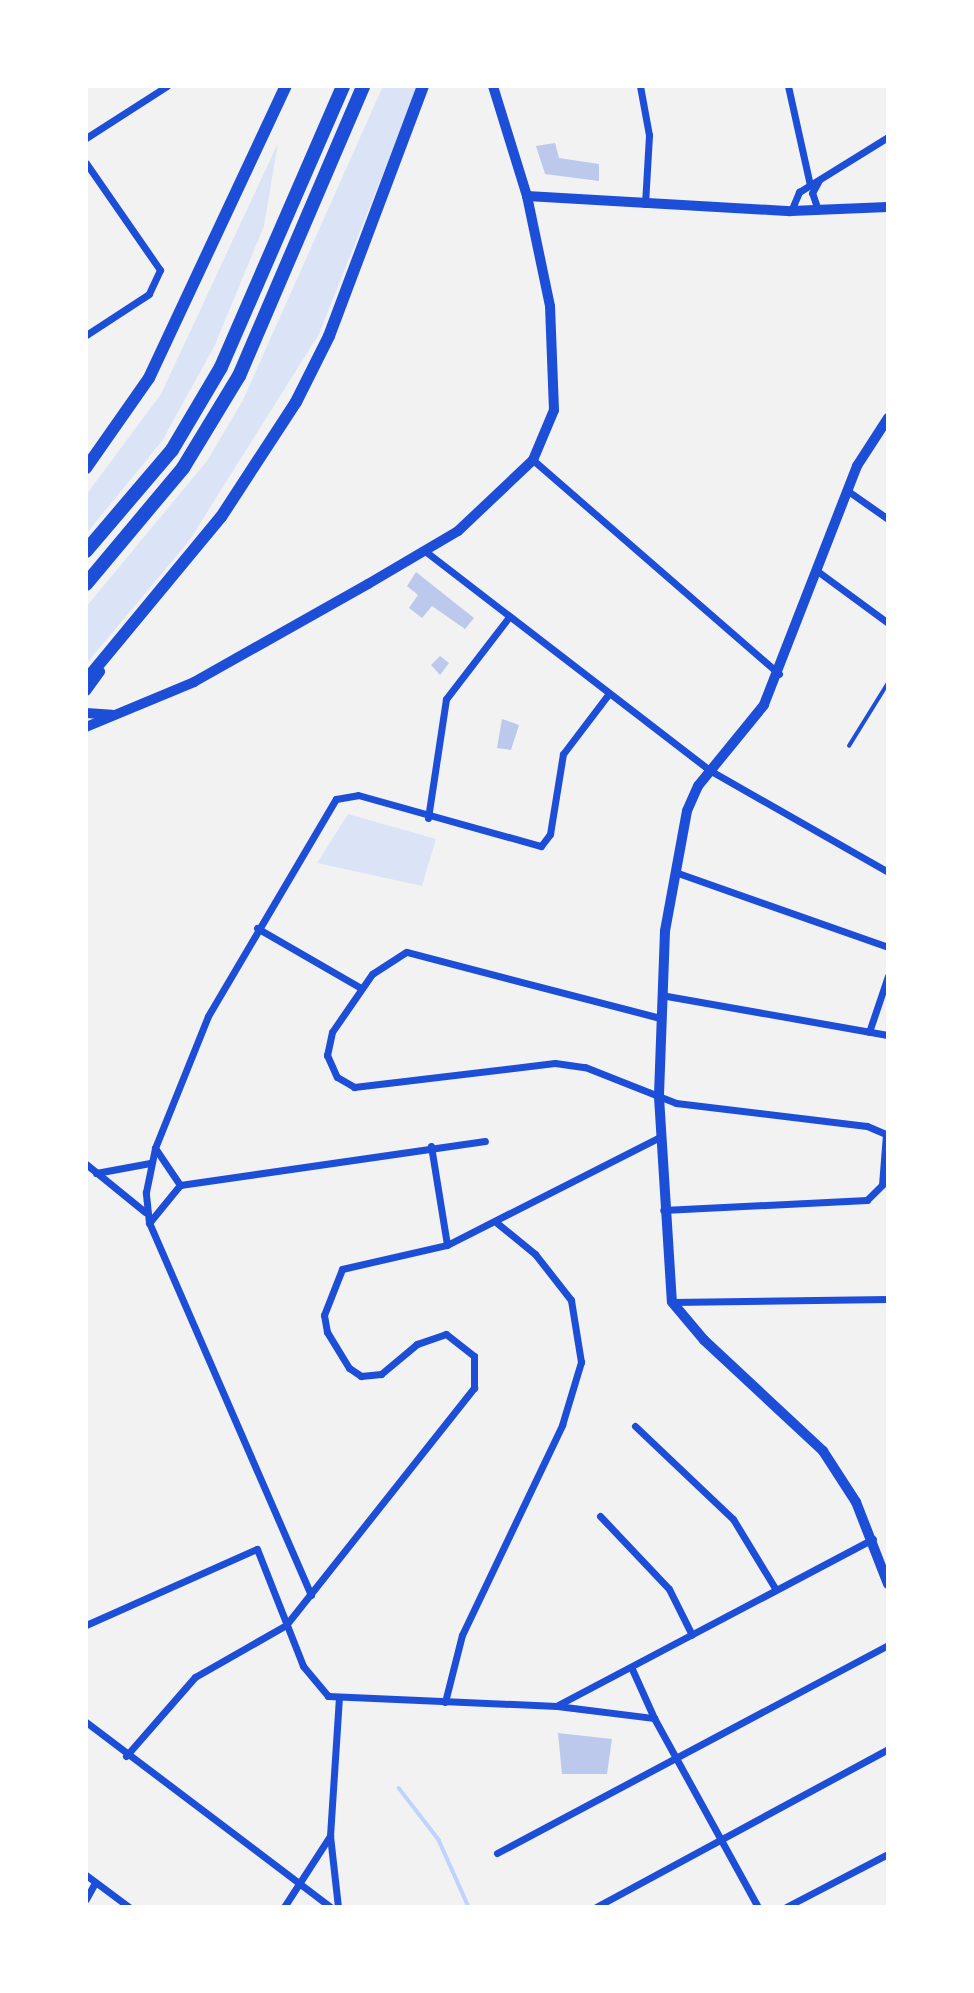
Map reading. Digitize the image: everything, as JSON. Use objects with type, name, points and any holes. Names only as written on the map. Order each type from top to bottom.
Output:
[{"type":"highway","points":[[86,551],[172,450],[220,367],[343,86]]},
{"type":"highway","points":[[86,584],[183,468],[239,376],[363,86]]},
{"type":"highway","points":[[86,680],[122,642],[221,517],[296,402],[329,336],[423,86]]},
{"type":"highway","points":[[86,468],[149,378],[283,90]]},
{"type":"street","points":[[86,138],[167,86]]},
{"type":"street","points":[[86,727],[194,682],[425,551],[458,531],[533,460],[554,410],[555,360],[527,196],[493,86]]},
{"type":"street","points":[[640,86],[649,135],[645,204]]},
{"type":"street","points":[[788,86],[810,185]]},
{"type":"street","points":[[792,211],[796,195],[888,137]]},
{"type":"street","points":[[86,163],[158,263],[160,278],[149,294],[86,335]]},
{"type":"street","points":[[818,210],[812,193],[821,178]]},
{"type":"street","points":[[527,196],[792,211],[888,206]]},
{"type":"street","points":[[888,418],[870,438],[848,491],[820,573],[764,705],[711,771],[687,811],[675,872],[661,995],[659,1097],[662,1210],[672,1302],[704,1340],[823,1451],[873,1539],[888,1584]]},
{"type":"street","points":[[533,460],[779,675]]},
{"type":"street","points":[[848,491],[888,519]]},
{"type":"street","points":[[425,551],[607,696],[711,771],[888,872]]},
{"type":"street","points":[[820,573],[888,623]]},
{"type":"street","points":[[428,818],[446,699],[509,617]]},
{"type":"street","points":[[86,691],[122,642]]},
{"type":"street","points":[[311,1595],[149,1223],[145,1212],[150,1163],[179,1076],[257,928],[330,805],[358,795],[534,848],[550,834],[564,754],[607,696]]},
{"type":"street","points":[[86,713],[119,715]]},
{"type":"street","points":[[675,872],[888,947]]},
{"type":"street","points":[[257,928],[361,988]]},
{"type":"street","points":[[660,1018],[420,951],[383,962],[361,988],[327,1044],[332,1071],[354,1087],[555,1063],[585,1067],[659,1097],[867,1126],[887,1133],[882,1185],[861,1202],[662,1210]]},
{"type":"street","points":[[869,1032],[888,976]]},
{"type":"street","points":[[661,995],[888,1035]]},
{"type":"street","points":[[126,1756],[195,1677],[286,1625],[311,1595],[329,1562],[478,1379],[474,1356],[446,1334],[417,1345],[381,1374],[361,1376],[349,1368],[327,1332],[333,1280],[355,1261],[447,1245],[497,1223],[660,1138]]},
{"type":"street","points":[[149,1223],[180,1185],[431,1146],[485,1141]]},
{"type":"street","points":[[431,1146],[447,1245]]},
{"type":"street","points":[[155,1148],[180,1185]]},
{"type":"street","points":[[96,1173],[150,1163]]},
{"type":"street","points":[[86,1164],[145,1212]]},
{"type":"street","points":[[445,1702],[462,1635],[562,1425],[582,1362],[571,1300],[535,1254],[497,1223]]},
{"type":"street","points":[[672,1302],[888,1299]]},
{"type":"street","points":[[635,1426],[733,1519],[775,1588]]},
{"type":"street","points":[[600,1516],[661,1579],[692,1635]]},
{"type":"street","points":[[557,1706],[632,1669],[775,1588],[873,1539]]},
{"type":"street","points":[[86,1625],[257,1549],[311,1681],[339,1697],[557,1706],[654,1718]]},
{"type":"street","points":[[497,1853],[888,1645]]},
{"type":"street","points":[[632,1669],[654,1718],[758,1907]]},
{"type":"street","points":[[338,1907],[330,1836],[339,1697]]},
{"type":"street","points":[[86,1722],[126,1756],[331,1907]]},
{"type":"street","points":[[596,1907],[888,1749]]},
{"type":"street","points":[[284,1907],[330,1836]]},
{"type":"street","points":[[786,1907],[888,1854]]},
{"type":"street","points":[[86,1875],[129,1907]]},
{"type":"street","points":[[86,1899],[95,1882]]},
{"type":"lane","points":[[849,746],[888,683]]},
{"type":"shaded area","points":[[383,86],[418,86],[319,334],[189,541],[86,664],[86,607],[207,461],[243,400]]},
{"type":"shaded area","points":[[278,143],[264,226],[214,347],[162,441],[86,534],[86,495],[161,394]]},
{"type":"shaded area","points":[[348,814],[436,839],[422,886],[317,863]]},
{"type":"building","points":[[555,143],[559,158],[599,164],[599,181],[545,174],[536,146]]},
{"type":"building","points":[[416,572],[474,618],[465,629],[432,606],[422,618],[409,608],[418,595],[407,586]]},
{"type":"building","points":[[440,656],[449,663],[440,675],[431,665]]},
{"type":"building","points":[[502,719],[519,725],[511,750],[497,748]]},
{"type":"building","points":[[558,1733],[612,1739],[607,1774],[562,1774]]},
{"type":"waterway","points":[[399,1788],[439,1840],[469,1907]]}]
